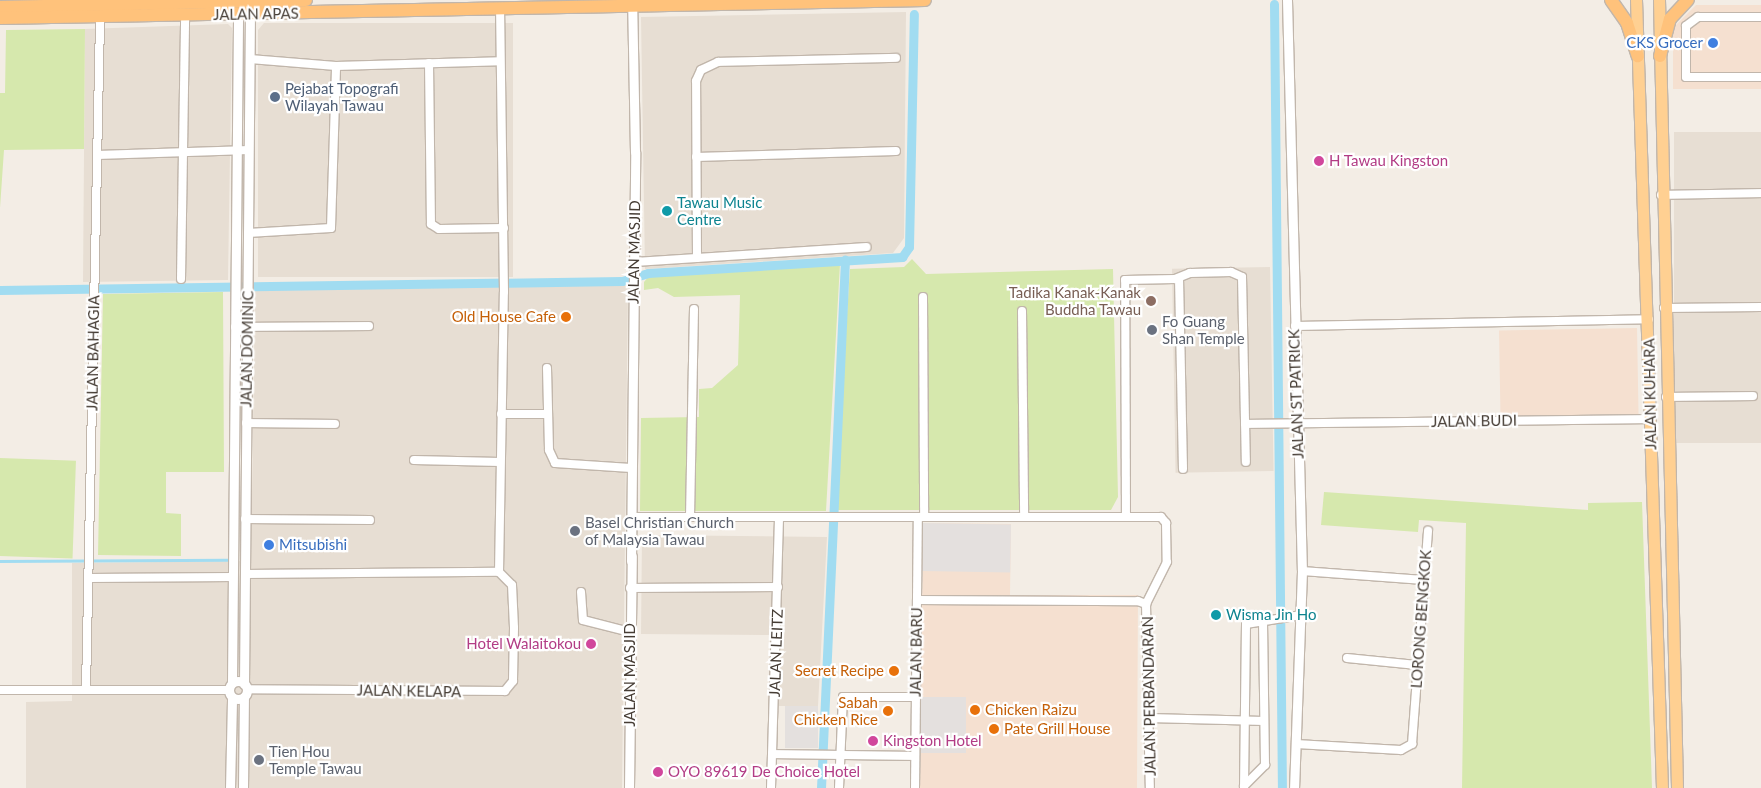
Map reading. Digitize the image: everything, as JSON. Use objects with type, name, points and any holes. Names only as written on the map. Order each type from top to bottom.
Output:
[{"type":"highway","points":[[232,0],[244,15]]},
{"type":"highway","name":"JALAN APAS","points":[[0,7],[122,2],[306,0]]},
{"type":"highway","name":"JALAN APAS","points":[[0,18],[244,15],[500,8],[632,2],[925,0]]},
{"type":"highway","points":[[1611,0],[1627,23],[1638,56]]},
{"type":"highway","points":[[1660,56],[1670,19],[1688,0]]},
{"type":"main road","name":"JALAN KUHARA","points":[[1636,0],[1649,319],[1662,788]]},
{"type":"main road","name":"JALAN KUHARA","points":[[1660,0],[1661,195],[1677,788]]},
{"type":"main road","points":[[1658,644],[1664,607],[1672,598]]},
{"type":"street","name":"JALAN ST PATRICK","points":[[1287,0],[1302,571],[1294,788]]},
{"type":"street","name":"JALAN MASJID","points":[[631,561],[635,265],[632,2]]},
{"type":"street","points":[[245,574],[499,572],[504,292],[500,8]]},
{"type":"street","name":"JALAN DOMINIC","points":[[242,788],[245,690],[250,59],[244,15]]},
{"type":"street","name":"JALAN DOMINIC","points":[[231,788],[237,151],[244,15]]},
{"type":"street","points":[[181,279],[185,16]]},
{"type":"street","name":"JALAN BAHAGIA","points":[[86,689],[100,18]]},
{"type":"street","points":[[1761,18],[1689,21],[1686,77],[1761,77]]},
{"type":"street","points":[[697,258],[696,81],[706,66],[718,62],[896,58]]},
{"type":"street","points":[[250,59],[336,66],[500,61]]},
{"type":"street","points":[[429,63],[431,224],[439,229],[504,228]]},
{"type":"street","points":[[248,233],[331,228],[336,66]]},
{"type":"street","points":[[97,155],[249,150]]},
{"type":"street","points":[[696,157],[896,151]]},
{"type":"street","points":[[1661,195],[1761,193]]},
{"type":"street","points":[[635,265],[697,258],[867,247]]},
{"type":"street","points":[[1126,517],[1122,284],[1128,280],[1179,278],[1223,272],[1242,277],[1246,462]]},
{"type":"street","points":[[1179,278],[1183,469]]},
{"type":"street","name":"JALAN BARU","points":[[915,788],[917,600],[921,517],[923,297]]},
{"type":"street","points":[[1664,308],[1761,307]]},
{"type":"street","points":[[690,517],[694,309]]},
{"type":"street","points":[[1022,311],[1024,517]]},
{"type":"street","points":[[1295,326],[1649,319]]},
{"type":"street","points":[[235,327],[369,326]]},
{"type":"street","points":[[547,368],[549,450],[555,463],[631,468]]},
{"type":"street","points":[[1666,397],[1753,396]]},
{"type":"street","points":[[501,414],[548,414]]},
{"type":"street","name":"JALAN BUDI","points":[[1245,424],[1651,419]]},
{"type":"street","points":[[246,424],[336,424]]},
{"type":"street","points":[[414,460],[500,462]]},
{"type":"street","name":"JALAN MASJID","points":[[629,788],[630,588],[633,517],[631,499]]},
{"type":"street","points":[[633,517],[1161,517],[1166,523],[1167,562],[1146,604],[1127,601],[917,600]]},
{"type":"street","name":"JALAN LEITZ","points":[[771,788],[779,517]]},
{"type":"street","points":[[245,519],[370,520]]},
{"type":"street","name":"LORONG BENGKOK","points":[[1296,744],[1407,748],[1412,741],[1428,532]]},
{"type":"street","points":[[1302,571],[1424,580]]},
{"type":"street","name":"JALAN KELAPA","points":[[245,690],[505,691],[513,681],[514,628],[512,585],[499,572]]},
{"type":"street","points":[[89,575],[233,577]]},
{"type":"street","points":[[630,588],[778,587]]},
{"type":"street","points":[[581,592],[583,620],[630,632]]},
{"type":"street","name":"JALAN PERBANDARAN","points":[[1146,604],[1150,788]]},
{"type":"street","points":[[1244,787],[1245,627],[1263,619],[1301,614]]},
{"type":"street","points":[[1244,787],[1264,769],[1263,619]]},
{"type":"street","points":[[1347,658],[1418,664]]},
{"type":"street","points":[[0,690],[245,690]]},
{"type":"street","points":[[231,690],[245,690]]},
{"type":"street","points":[[840,788],[842,697],[916,697]]},
{"type":"street","points":[[1149,718],[1264,721]]},
{"type":"street","points":[[772,754],[915,756]]},
{"type":"street","points":[[231,788],[242,788]]},
{"type":"shaded area","points":[[1696,5],[1761,5],[1761,89],[1673,89],[1673,28]]},
{"type":"shaded area","points":[[906,12],[904,238],[893,253],[645,269],[641,17]]},
{"type":"shaded area","points":[[264,23],[513,23],[513,277],[258,277],[258,30]]},
{"type":"shaded area","points":[[228,24],[232,28],[228,280],[83,282],[85,29]]},
{"type":"shaded area","points":[[1674,132],[1761,132],[1761,443],[1674,443]]},
{"type":"shaded area","points":[[1270,267],[1274,471],[1176,473],[1172,269]]},
{"type":"shaded area","points":[[628,285],[622,788],[26,788],[26,702],[72,701],[72,563],[251,561],[255,290]]},
{"type":"shaded area","points":[[1637,328],[1639,414],[1501,416],[1499,330]]},
{"type":"shaded area","points":[[923,523],[1011,524],[1010,595],[1138,595],[1137,788],[920,788]]},
{"type":"shaded area","points":[[923,523],[1011,525],[1010,573],[922,571]]},
{"type":"shaded area","points":[[642,535],[827,537],[818,706],[772,706],[772,635],[641,634]]},
{"type":"shaded area","points":[[921,697],[966,697],[966,753],[921,753]]},
{"type":"shaded area","points":[[785,706],[818,706],[818,748],[785,748]]},
{"type":"green space","points":[[85,29],[84,149],[4,150],[0,208],[0,93],[5,93],[6,30]]},
{"type":"green space","points":[[912,259],[926,274],[1113,269],[1118,497],[1111,510],[834,510],[850,269],[904,267]]},
{"type":"green space","points":[[840,264],[826,511],[640,511],[641,418],[699,417],[699,389],[712,388],[738,365],[740,295],[674,297],[658,288],[644,290],[644,282],[649,276]]},
{"type":"green space","points":[[223,292],[224,472],[166,472],[166,513],[181,514],[181,556],[98,555],[103,294]]},
{"type":"green space","points":[[0,458],[76,461],[73,559],[0,556]]},
{"type":"green space","points":[[1324,492],[1588,510],[1588,503],[1642,502],[1652,788],[1462,788],[1466,523],[1419,520],[1418,532],[1321,525]]},
{"type":"waterway","points":[[1274,4],[1282,788]]},
{"type":"waterway","points":[[0,290],[622,281],[648,273],[902,257],[909,247],[914,14]]},
{"type":"waterway","points":[[821,788],[845,260]]},
{"type":"waterway","points":[[0,561],[227,560]]},
{"type":"place","name":"CKS Grocer","points":[[1713,43]]},
{"type":"place","name":"Pejabat Topografi Wilayah Tawau","points":[[275,97]]},
{"type":"place","name":"H Tawau Kingston","points":[[1319,161]]},
{"type":"place","name":"Tawau Music Centre","points":[[667,211]]},
{"type":"place","name":"Tadika Kanak-Kanak Buddha Tawau","points":[[1151,301]]},
{"type":"place","name":"Old House Cafe","points":[[566,317]]},
{"type":"place","name":"Fo Guang Shan Temple","points":[[1152,330]]},
{"type":"place","name":"Basel Christian Church of Malaysia Tawau","points":[[575,531]]},
{"type":"place","name":"Mitsubishi","points":[[269,545]]},
{"type":"place","name":"Wisma Jin Ho","points":[[1216,615]]},
{"type":"place","name":"Hotel Walaitokou","points":[[591,644]]},
{"type":"place","name":"Secret Recipe","points":[[894,671]]},
{"type":"place","name":"Chicken Raizu","points":[[975,710]]},
{"type":"place","name":"Sabah Chicken Rice","points":[[888,711]]},
{"type":"place","name":"Pate Grill House","points":[[994,729]]},
{"type":"place","name":"Kingston Hotel","points":[[873,741]]},
{"type":"place","name":"Tien Hou Temple Tawau","points":[[259,760]]},
{"type":"place","name":"OYO 89619 De Choice Hotel","points":[[658,772]]}]
